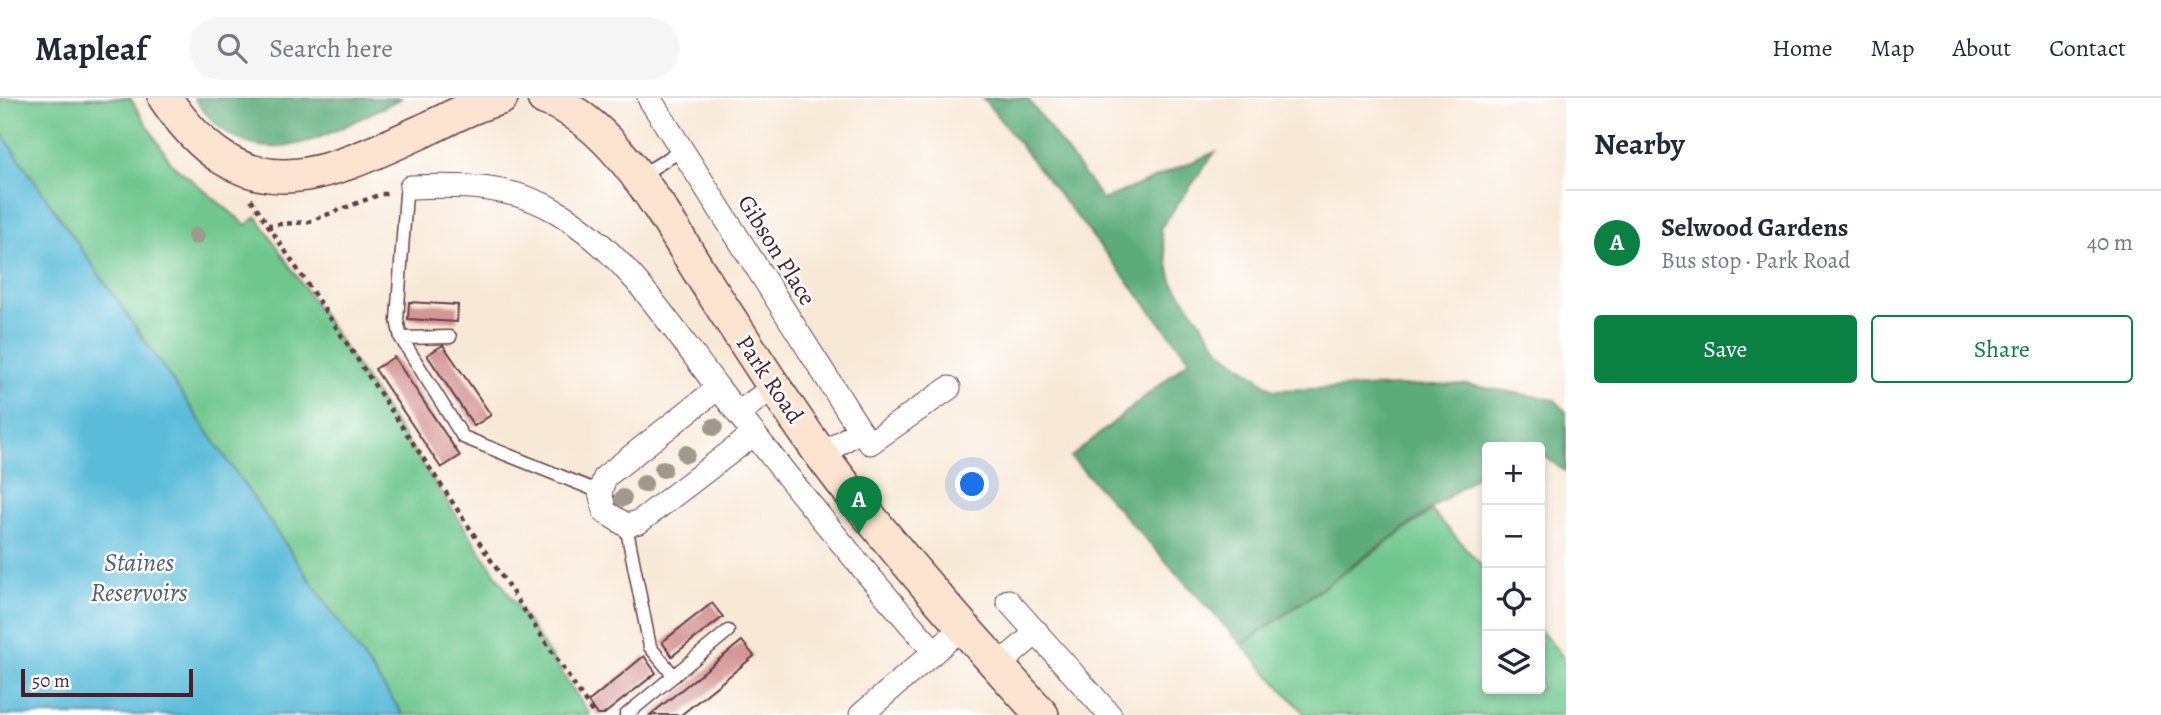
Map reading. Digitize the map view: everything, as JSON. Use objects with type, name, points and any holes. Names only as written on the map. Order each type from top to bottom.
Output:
[{"type":"main road","points":[[165,98],[205,145],[242,169],[276,178],[320,172],[369,155],[501,98]]},
{"type":"main road","name":"Park Road","points":[[544,98],[565,104],[599,132],[637,177],[822,456],[900,557],[1042,715]]},
{"type":"street","name":"Gibson Place","points":[[649,98],[860,430]]},
{"type":"street","points":[[408,190],[467,185],[514,192],[559,212],[597,241],[630,274],[738,414],[888,600],[934,650]]},
{"type":"street","points":[[738,414],[774,387]]},
{"type":"street","points":[[718,388],[605,477],[600,492],[605,512],[626,525],[639,522],[754,434]]},
{"type":"street","points":[[822,456],[860,430],[870,443],[949,388]]},
{"type":"street","points":[[1008,601],[1110,715]]},
{"type":"street","points":[[861,715],[963,627]]},
{"type":"street","points":[[998,666],[1037,632]]},
{"type":"lane","points":[[637,177],[682,150]]},
{"type":"lane","points":[[408,190],[397,320],[401,338],[463,437],[600,492]]},
{"type":"lane","points":[[401,338],[450,337]]},
{"type":"lane","points":[[626,525],[650,647],[674,676]]},
{"type":"lane","points":[[626,715],[728,631]]},
{"type":"path","points":[[242,169],[243,186],[268,225],[594,715]]},
{"type":"path","points":[[268,225],[308,222],[381,194],[408,190]]},
{"type":"green space","points":[[0,98],[130,98],[171,163],[246,225],[257,217],[590,715],[403,715],[0,131]]},
{"type":"green space","points":[[194,98],[402,98],[319,138],[293,145],[267,147],[242,141],[218,125]]},
{"type":"green space","points":[[983,98],[1027,98],[1103,200],[1215,152],[1160,229],[1172,281],[1221,351],[1274,390],[1465,384],[1555,400],[1566,412],[1566,472],[1545,457],[1545,442],[1482,442],[1482,473],[1242,645],[1071,457],[1190,360]]},
{"type":"green space","points":[[1432,511],[1482,566],[1482,694],[1545,694],[1545,636],[1566,660],[1566,715],[1306,715],[1242,645]]},
{"type":"water","name":"Staines Reservoirs","points":[[0,131],[403,715],[0,715]]},
{"type":"building","points":[[409,302],[458,305],[457,322],[408,319]]},
{"type":"building","points":[[443,345],[491,415],[474,426],[427,355]]},
{"type":"building","points":[[394,357],[460,456],[441,468],[375,369]]},
{"type":"building","points":[[712,603],[723,617],[672,656],[662,642]]},
{"type":"building","points":[[742,641],[754,656],[681,715],[650,715]]},
{"type":"building","points":[[644,656],[656,673],[603,715],[597,715],[588,702]]},
{"type":"place","name":"Selwood Gardens","points":[[859,534]]}]
